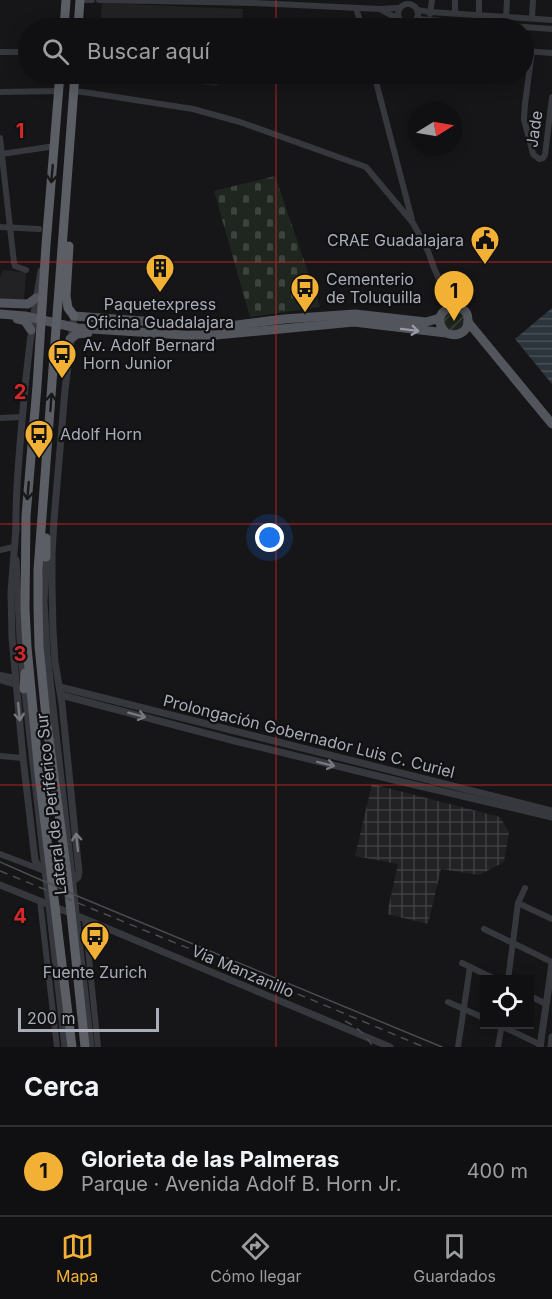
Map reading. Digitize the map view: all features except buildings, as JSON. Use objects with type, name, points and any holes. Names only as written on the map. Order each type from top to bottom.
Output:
[{"type":"highway","points":[[79,18],[80,0]]},
{"type":"highway","points":[[64,18],[65,2]]},
{"type":"highway","points":[[59,84],[26,516],[25,562],[27,647],[46,868],[64,977],[72,1047]]},
{"type":"highway","points":[[74,84],[38,570],[38,607],[39,646],[46,717],[69,872],[85,1047]]},
{"type":"highway","points":[[68,166],[70,198],[66,296],[68,308],[74,316]]},
{"type":"highway","points":[[45,481],[46,557]]},
{"type":"highway","points":[[19,684],[27,647]]},
{"type":"main road","points":[[5,303],[28,304],[36,298]]},
{"type":"main road","points":[[3,317],[14,317],[16,312],[16,307],[5,303]]},
{"type":"main road","points":[[446,333],[441,326],[440,318],[444,311],[452,307],[463,310],[468,322],[552,424]]},
{"type":"main road","points":[[0,308],[97,326],[184,335],[354,322],[446,333],[454,336],[463,332],[468,322]]},
{"type":"main road","points":[[70,339],[77,334],[86,333],[204,339],[215,332],[284,319],[355,314],[426,322],[440,318]]},
{"type":"main road","points":[[3,317],[25,316],[76,328],[97,326]]},
{"type":"main road","points":[[74,316],[203,324],[215,332]]},
{"type":"main road","points":[[3,317],[25,321],[31,330]]},
{"type":"main road","points":[[86,333],[83,325],[87,318]]},
{"type":"main road","points":[[463,332],[486,343]]},
{"type":"street","points":[[86,0],[92,0]]},
{"type":"street","points":[[99,0],[255,3],[380,9],[400,8],[410,4],[417,10],[430,12],[532,18],[533,0]]},
{"type":"street","points":[[430,18],[432,0]]},
{"type":"street","points":[[455,0],[455,13]]},
{"type":"street","points":[[479,15],[480,0]]},
{"type":"street","points":[[506,17],[507,0]]},
{"type":"street","points":[[357,8],[360,18]]},
{"type":"street","points":[[400,8],[400,18]]},
{"type":"street","points":[[380,9],[396,18]]},
{"type":"street","points":[[417,10],[417,18]]},
{"type":"street","points":[[534,18],[552,20]]},
{"type":"street","points":[[534,28],[552,29]]},
{"type":"street","points":[[534,51],[552,53]]},
{"type":"street","points":[[0,52],[18,52]]},
{"type":"street","points":[[377,84],[413,223]]},
{"type":"street","name":"Jade","points":[[528,84],[524,119],[533,154],[539,159],[545,155],[552,97]]},
{"type":"street","points":[[0,92],[59,91]]},
{"type":"street","points":[[73,92],[193,109],[240,122],[366,167],[413,223],[428,251],[452,307]]},
{"type":"street","points":[[0,138],[14,263],[15,266],[26,270]]},
{"type":"street","points":[[2,154],[55,146]]},
{"type":"street","points":[[0,227],[39,229]]},
{"type":"street","points":[[46,245],[31,330],[22,417],[11,592],[23,758],[35,860],[38,866],[46,868]]},
{"type":"street","points":[[0,854],[46,868],[72,882],[78,877],[60,691],[55,662],[52,553],[70,339],[74,316]]},
{"type":"street","points":[[0,418],[22,417]]},
{"type":"street","name":"Lateral de Periférico Sur","points":[[54,520],[46,557],[45,625],[69,872]]},
{"type":"street","name":"Lateral de Periférico Sur","points":[[16,528],[19,684],[46,868]]},
{"type":"street","points":[[0,550],[14,547]]},
{"type":"street","points":[[0,675],[19,684]]},
{"type":"street","points":[[0,680],[19,684]]},
{"type":"street","name":"Prolongación Gobernador Luis C. Curiel","points":[[60,691],[552,811]]},
{"type":"street","name":"Prolongación Gobernador Luis C. Curiel","points":[[60,691],[235,741],[552,817]]},
{"type":"street","points":[[0,756],[23,758]]},
{"type":"street","name":"Via Manzanillo","points":[[0,885],[390,1047]]},
{"type":"street","points":[[509,975],[519,903],[525,888]]},
{"type":"street","points":[[40,901],[57,1047]]},
{"type":"street","points":[[519,903],[552,919]]},
{"type":"street","name":"Lateral de Periférico Sur","points":[[53,916],[65,1047]]},
{"type":"street","points":[[85,919],[98,1047]]},
{"type":"street","points":[[75,924],[91,1047]]},
{"type":"street","points":[[484,929],[552,963],[546,1004],[548,1018],[541,1046],[508,1029]]},
{"type":"street","points":[[462,963],[487,975]]},
{"type":"street","points":[[458,1047],[470,967]]},
{"type":"street","points":[[534,998],[546,1004]]},
{"type":"street","points":[[448,1002],[480,1016]]},
{"type":"street","points":[[498,1047],[500,1029]]},
{"type":"street","points":[[551,1047],[552,1037]]},
{"type":"shaded area","points":[[102,3],[243,9],[243,18],[101,18]]},
{"type":"shaded area","points":[[3,270],[26,272],[24,299],[0,299],[0,277]]},
{"type":"shaded area","points":[[552,308],[552,384],[515,339]]},
{"type":"shaded area","points":[[372,784],[500,817],[509,832],[504,862],[479,875],[441,869],[428,924],[387,914],[398,864],[355,856]]},
{"type":"green space","points":[[275,176],[320,307],[250,317],[214,191]]},
{"type":"green space","points":[[454,311],[461,314],[464,321],[461,328],[454,331],[447,328],[444,321],[447,314]]},
{"type":"tram line","points":[[0,862],[442,1047]]},
{"type":"railway","points":[[0,871],[424,1047]]},
{"type":"railway","points":[[345,1021],[361,1032],[373,1047]]},
{"type":"place","name":"CRAE Guadalajara","points":[[485,266]]},
{"type":"place","name":"Paquetexpress Oficina Guadalajara","points":[[160,294]]},
{"type":"place","name":"Cementerio de Toluquilla","points":[[305,314]]},
{"type":"place","name":"Glorieta de las Palmeras","points":[[454,321]]},
{"type":"place","name":"Av. Adolf Bernard Horn Junior","points":[[62,380]]},
{"type":"place","name":"Adolf Horn","points":[[39,460]]},
{"type":"place","name":"Fuente Zurich","points":[[95,962]]}]
